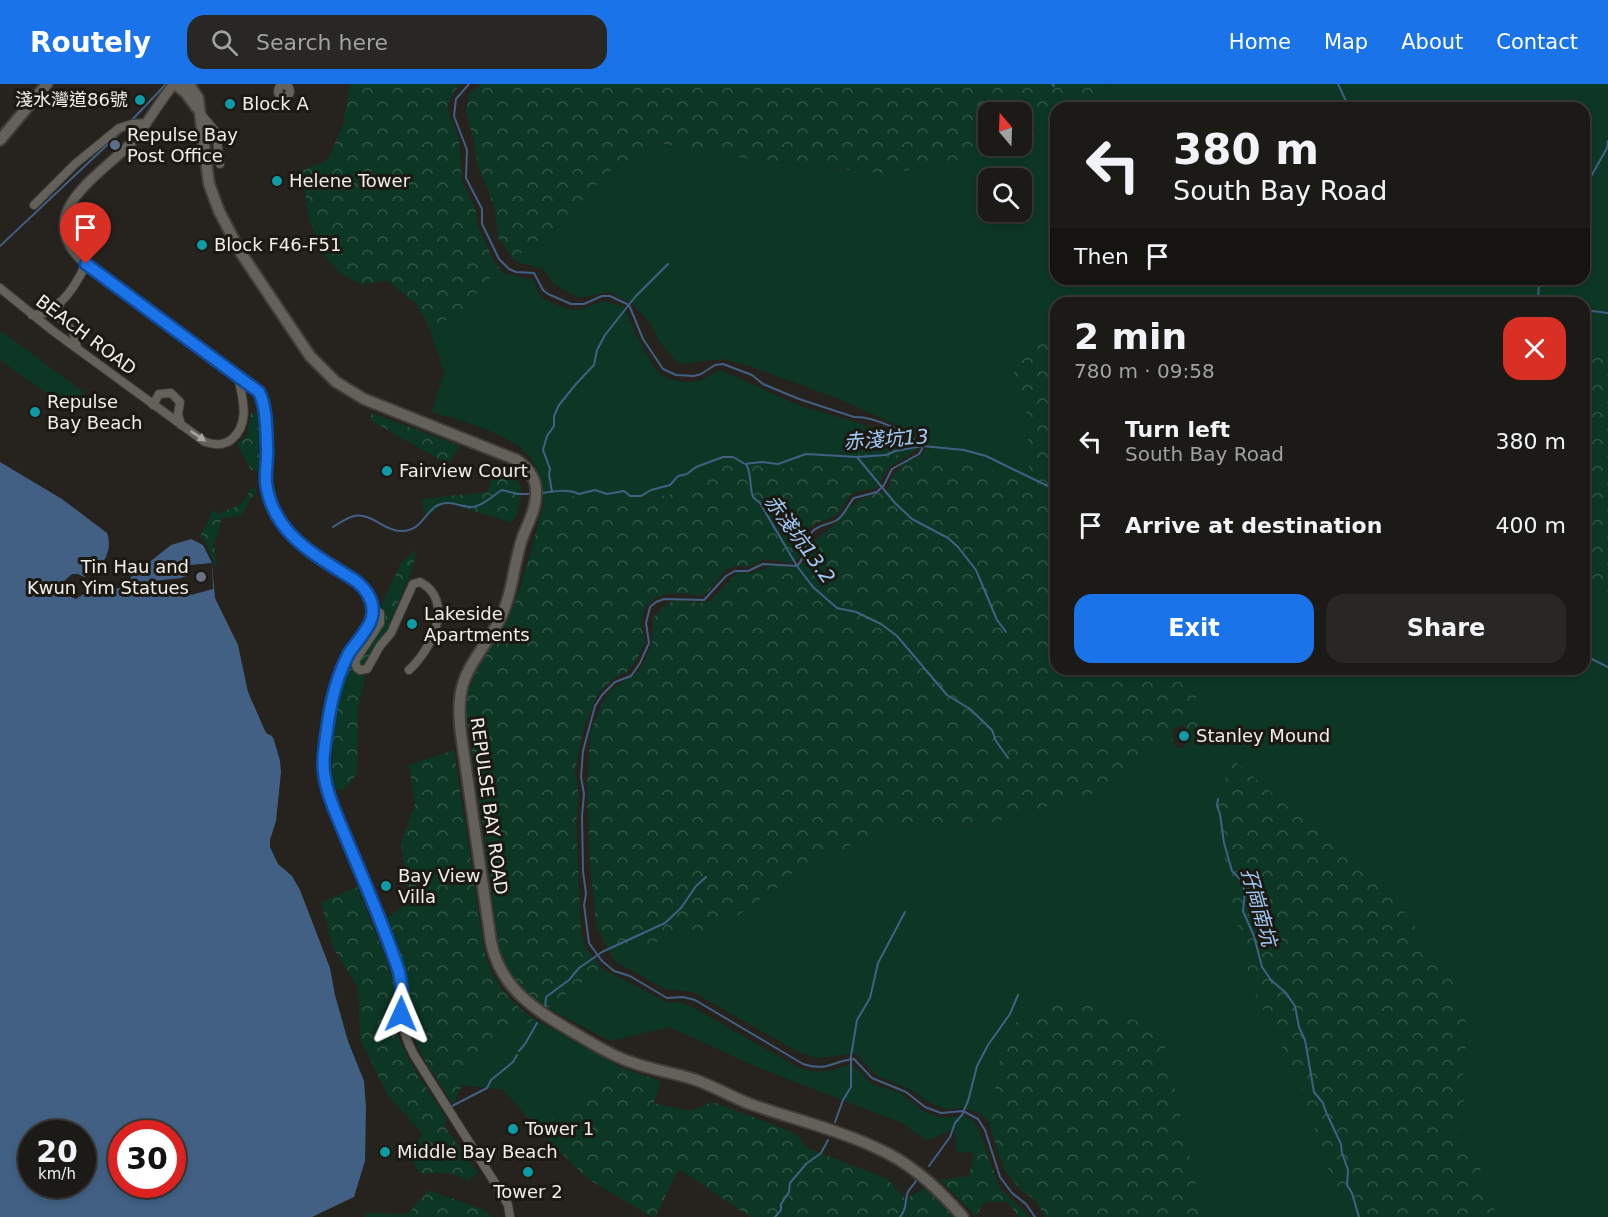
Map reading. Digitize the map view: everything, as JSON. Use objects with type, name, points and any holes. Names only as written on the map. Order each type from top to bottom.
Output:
[{"type":"main road","points":[[0,140],[47,84]]},
{"type":"main road","name":"REPULSE BAY ROAD","points":[[179,85],[197,94],[206,172],[222,217],[248,266],[315,362],[343,387],[370,402],[518,460],[527,468],[534,481],[535,505],[521,542],[510,594],[497,625],[466,676],[459,706],[491,942],[499,967],[510,985],[540,1012],[618,1057],[696,1080],[751,1104],[854,1139],[887,1153],[927,1179],[963,1217]]},
{"type":"street","points":[[179,85],[144,123],[129,145],[78,191],[68,208],[66,235],[73,251],[86,264],[259,392],[264,402],[268,458],[266,481],[270,500],[278,518],[298,543],[365,588],[370,598],[373,609],[370,624],[348,655],[334,690],[323,756],[326,784],[399,972],[402,989],[402,1021],[406,1040],[502,1194],[513,1216]]},
{"type":"street","points":[[200,114],[216,132],[220,164]]},
{"type":"street","points":[[34,205],[75,164],[118,128],[144,123]]},
{"type":"street","points":[[32,315],[46,313],[60,302],[77,281],[86,264]]},
{"type":"street","name":"BEACH ROAD","points":[[0,288],[10,294],[32,315],[153,405],[205,442],[213,445],[229,442],[241,428],[244,417],[238,376]]},
{"type":"street","points":[[60,302],[60,319],[73,332],[77,347]]},
{"type":"street","points":[[153,405],[159,394],[171,393],[180,402],[178,414],[181,425]]},
{"type":"street","points":[[373,609],[380,614],[380,623],[356,661],[355,665],[360,670],[367,669],[380,646],[391,633],[413,584],[420,582],[429,587],[435,595],[438,613],[433,637],[421,658],[409,670]]},
{"type":"green space","points":[[350,84],[462,84],[454,91],[447,107],[459,140],[462,180],[476,211],[477,225],[500,269],[492,275],[464,309],[430,330],[417,305],[388,281],[360,284],[340,273],[320,250],[308,214],[302,171],[328,160],[343,124]]},
{"type":"green space","points":[[481,84],[1110,84],[1082,102],[1050,102],[1050,123],[1032,135],[1032,102],[978,102],[978,156],[983,156],[887,174],[749,159],[658,143],[605,174],[567,218],[513,259],[498,238],[495,209],[478,166],[466,112],[469,93]]},
{"type":"green space","points":[[1110,84],[1608,84],[1608,354],[1590,348],[1590,297],[1050,297],[1050,330],[1010,360],[1028,418],[1029,484],[967,461],[917,457],[926,448],[924,442],[914,433],[839,399],[749,366],[722,359],[679,364],[659,341],[651,324],[631,303],[609,292],[579,298],[555,285],[543,269],[513,259],[567,218],[605,174],[658,143],[749,159],[887,174],[983,156],[1032,156],[1032,135],[1050,123],[1050,285],[1590,285],[1590,102],[1082,102]]},
{"type":"green space","points":[[500,269],[504,273],[533,280],[543,299],[568,309],[579,310],[604,301],[624,307],[653,366],[659,373],[671,380],[699,381],[720,370],[803,407],[856,422],[913,443],[917,449],[907,456],[870,453],[774,471],[743,457],[721,456],[692,485],[669,495],[588,503],[571,495],[544,504],[541,483],[534,463],[516,444],[488,430],[432,412],[444,372],[430,330],[464,309],[492,275]]},
{"type":"green space","points":[[0,330],[83,392],[71,411],[0,360]]},
{"type":"green space","points":[[1050,330],[1050,675],[1193,675],[1200,725],[1188,732],[1183,725],[1173,729],[1173,742],[1090,795],[982,825],[883,828],[819,862],[803,863],[777,888],[717,930],[651,943],[616,962],[597,930],[590,866],[587,788],[590,733],[604,699],[611,690],[639,671],[652,643],[653,618],[666,604],[676,600],[699,603],[710,601],[737,573],[751,573],[774,565],[791,568],[804,563],[814,541],[835,524],[850,507],[863,498],[887,490],[893,475],[906,462],[917,457],[967,461],[1029,483],[1028,418],[1010,360]]},
{"type":"green space","points":[[1590,348],[1608,354],[1608,595],[1590,588]]},
{"type":"green space","points":[[251,413],[258,413],[260,471],[251,470],[237,444],[247,436]]},
{"type":"green space","points":[[372,413],[460,446],[448,464],[370,420]]},
{"type":"green space","points":[[870,453],[907,456],[887,469],[877,488],[859,491],[849,496],[839,513],[808,529],[798,559],[790,563],[766,559],[749,566],[735,566],[725,571],[706,594],[663,595],[655,598],[645,607],[641,622],[645,642],[637,660],[626,673],[616,677],[598,693],[583,730],[575,772],[579,796],[576,825],[581,932],[586,949],[602,969],[548,1008],[519,984],[500,951],[466,711],[467,697],[476,672],[510,615],[544,504],[571,495],[588,503],[669,495],[692,485],[721,456],[743,457],[774,471]]},
{"type":"green space","points":[[504,464],[516,478],[521,491],[519,506],[512,523],[445,502],[431,514],[424,513],[421,499],[487,492],[498,466]]},
{"type":"green space","points":[[253,487],[258,491],[251,498],[241,516],[222,518],[214,545],[217,566],[214,566],[208,546],[200,537],[213,510],[217,514],[240,505]]},
{"type":"green space","points":[[416,550],[413,567],[388,627],[366,669],[358,710],[357,774],[343,791],[331,786],[334,728],[339,693],[349,658],[372,625],[401,563]]},
{"type":"green space","points":[[1590,588],[1608,595],[1608,1217],[1497,1217],[1472,1145],[1457,1133],[1465,1115],[1462,1080],[1468,1028],[1300,817],[1232,760],[1217,802],[1252,987],[1299,1081],[1333,1185],[1358,1203],[1365,1217],[1203,1217],[1161,1029],[995,1071],[995,1112],[989,1124],[987,1119],[976,1112],[963,1108],[947,1109],[930,1103],[908,1088],[877,1076],[855,1053],[818,1058],[800,1053],[693,992],[665,989],[616,962],[651,943],[717,930],[777,888],[803,863],[819,862],[883,828],[982,825],[1090,795],[1173,742],[1178,748],[1183,748],[1189,736],[1188,732],[1200,725],[1193,675],[1590,675]]},
{"type":"green space","points":[[454,750],[485,955],[493,975],[504,991],[534,1019],[479,1060],[462,1085],[453,1104],[423,1058],[410,1028],[409,991],[388,917],[409,902],[401,842],[415,805],[409,765]]},
{"type":"green space","points":[[1232,759],[1300,817],[1374,872],[1449,972],[1468,1028],[1462,1080],[1465,1115],[1457,1133],[1472,1145],[1497,1217],[1365,1217],[1358,1203],[1333,1185],[1299,1081],[1252,987],[1227,879],[1217,802]]},
{"type":"green space","points":[[357,887],[393,981],[398,1036],[414,1068],[447,1119],[444,1126],[478,1173],[468,1181],[445,1173],[420,1174],[408,1154],[423,1134],[388,1096],[360,1039],[358,987],[333,948],[321,902]]},
{"type":"green space","points":[[602,969],[669,1003],[681,1002],[694,1008],[799,1068],[824,1071],[850,1064],[871,1083],[898,1092],[927,1113],[941,1117],[967,1117],[977,1127],[982,1138],[974,1153],[957,1152],[954,1129],[927,1141],[902,1123],[759,1068],[669,1027],[610,1041],[548,1008]]},
{"type":"green space","points":[[1071,999],[1161,1029],[1203,1217],[1046,1217],[1035,1200],[1020,1189],[1005,1171],[989,1124],[995,1112],[995,1071],[1018,1019]]},
{"type":"green space","points":[[534,1019],[622,1068],[588,1095],[557,1111],[541,1133],[504,1090],[462,1085],[479,1060]]},
{"type":"green space","points":[[622,1068],[661,1081],[654,1103],[690,1111],[713,1102],[795,1133],[807,1148],[888,1179],[905,1199],[925,1188],[955,1217],[750,1217],[679,1169],[655,1217],[652,1217],[588,1179],[541,1133],[557,1111],[588,1095]]},
{"type":"green space","points":[[982,1138],[1000,1189],[1029,1217],[1019,1217],[1008,1202],[984,1202],[976,1216],[940,1180],[969,1176],[974,1153]]},
{"type":"green space","points":[[428,1190],[482,1209],[493,1217],[364,1217],[365,1213],[408,1214]]},
{"type":"water","points":[[0,462],[62,499],[107,533],[109,547],[101,565],[84,577],[72,574],[63,582],[67,595],[76,599],[87,592],[127,587],[133,575],[171,545],[191,539],[203,545],[212,563],[215,598],[238,645],[248,692],[266,733],[274,740],[280,761],[276,821],[270,847],[278,864],[292,876],[300,890],[330,968],[348,1041],[364,1081],[365,1161],[354,1197],[312,1217],[0,1217]]},
{"type":"pier","points":[[212,563],[213,589],[191,595],[187,584],[143,587],[143,582],[186,576],[190,565]]},
{"type":"waterway","points":[[131,121],[166,84]]},
{"type":"waterway","points":[[469,84],[456,99],[454,116],[467,150],[466,178],[482,209],[482,224],[499,259],[509,269],[516,272],[534,273],[543,290],[571,304],[584,304],[602,296],[610,296],[629,305],[643,339],[663,369],[676,375],[694,376],[715,365],[723,364],[752,375],[763,384],[799,399],[889,426],[915,440],[922,449],[919,454],[892,469],[884,485],[877,492],[854,498],[840,518],[815,529],[809,536],[797,566],[763,564],[748,571],[735,571],[726,576],[704,600],[664,599],[650,607],[646,623],[649,643],[640,663],[631,676],[615,682],[602,695],[595,706],[583,751],[581,777],[584,794],[582,816],[583,871],[586,894],[584,905],[589,943],[602,961],[614,971],[630,976],[667,998],[683,997],[695,1000],[803,1064],[818,1067],[854,1059],[872,1078],[906,1092],[925,1107],[941,1113],[963,1111],[978,1119],[985,1130],[1000,1177],[1035,1217]]},
{"type":"waterway","points":[[1338,84],[1347,102]]},
{"type":"waterway","points":[[0,246],[123,130]]},
{"type":"waterway","points":[[1590,178],[1607,148],[1608,141]]},
{"type":"waterway","points":[[552,492],[550,469],[543,450],[547,436],[554,426],[554,416],[559,405],[594,365],[597,350],[605,335],[635,297],[668,264]]},
{"type":"waterway","points":[[1538,297],[1539,285]]},
{"type":"waterway","points":[[1590,311],[1608,313]]},
{"type":"waterway","name":"赤淺坑13","points":[[542,493],[566,491],[579,494],[595,490],[607,494],[624,491],[630,496],[641,496],[651,490],[670,485],[678,476],[687,474],[696,467],[723,457],[733,457],[745,464],[761,462],[778,464],[806,454],[857,457],[886,455],[923,446],[964,450],[986,456],[1050,487]]},
{"type":"waterway","points":[[857,457],[895,503],[912,519],[948,538],[958,547],[976,570],[997,620],[1006,632]]},
{"type":"waterway","name":"赤淺坑13.2","points":[[746,464],[753,497],[760,503],[797,566],[813,587],[837,608],[856,612],[881,624],[897,636],[947,695],[970,709],[992,730],[996,741],[1008,758]]},
{"type":"waterway","name":"赤淺坑13","points":[[333,527],[349,518],[360,516],[372,519],[390,529],[409,530],[419,524],[438,505],[450,503],[474,507],[502,490],[531,494]]},
{"type":"waterway","points":[[1590,658],[1608,667]]},
{"type":"waterway","name":"孖崗南坑","points":[[1218,799],[1217,806],[1224,843],[1232,871],[1241,880],[1245,892],[1243,911],[1254,936],[1262,967],[1295,1006],[1299,1027],[1305,1040],[1314,1092],[1323,1103],[1341,1144],[1348,1170],[1347,1185],[1352,1193],[1359,1217]]},
{"type":"waterway","points":[[545,1009],[546,997],[569,980],[579,968],[602,952],[665,923],[681,908],[696,886],[706,877]]},
{"type":"waterway","points":[[835,1122],[843,1100],[851,1087],[851,1056],[857,1020],[870,998],[878,963],[905,912]]},
{"type":"waterway","points":[[929,1166],[950,1137],[955,1123],[962,1115],[977,1066],[988,1045],[1010,1014],[1018,995]]},
{"type":"waterway","points":[[519,1051],[537,1023]]},
{"type":"waterway","points":[[452,1106],[487,1088],[491,1080],[513,1062],[517,1055]]},
{"type":"waterway","points":[[775,1217],[781,1210],[781,1204],[789,1192],[790,1183],[806,1164],[821,1153],[828,1140]]},
{"type":"waterway","points":[[900,1217],[904,1211],[908,1192],[917,1178]]},
{"type":"place","name":"淺水灣道86號","points":[[140,100]]},
{"type":"place","name":"Block A","points":[[230,104]]},
{"type":"place","name":"Repulse Bay Post Office","points":[[115,145]]},
{"type":"place","name":"Helene Tower","points":[[277,181]]},
{"type":"place","name":"Block F46-F51","points":[[202,245]]},
{"type":"place","name":"Repulse Bay Beach","points":[[35,412]]},
{"type":"place","name":"Fairview Court","points":[[387,471]]},
{"type":"place","name":"Tin Hau and Kwun Yim Statues","points":[[201,577]]},
{"type":"place","name":"Lakeside Apartments","points":[[412,624]]},
{"type":"place","name":"Stanley Mound","points":[[1184,736]]},
{"type":"place","name":"Bay View Villa","points":[[386,886]]},
{"type":"place","name":"Tower 1","points":[[513,1129]]},
{"type":"place","name":"Middle Bay Beach","points":[[385,1152]]},
{"type":"place","name":"Tower 2","points":[[528,1172]]},
{"type":"route","points":[[86,264],[259,392],[266,412],[268,458],[266,481],[270,500],[278,518],[298,543],[356,581],[365,588],[370,598],[373,609],[370,624],[348,655],[334,690],[323,766],[332,802],[401,978],[401,1014]]}]
